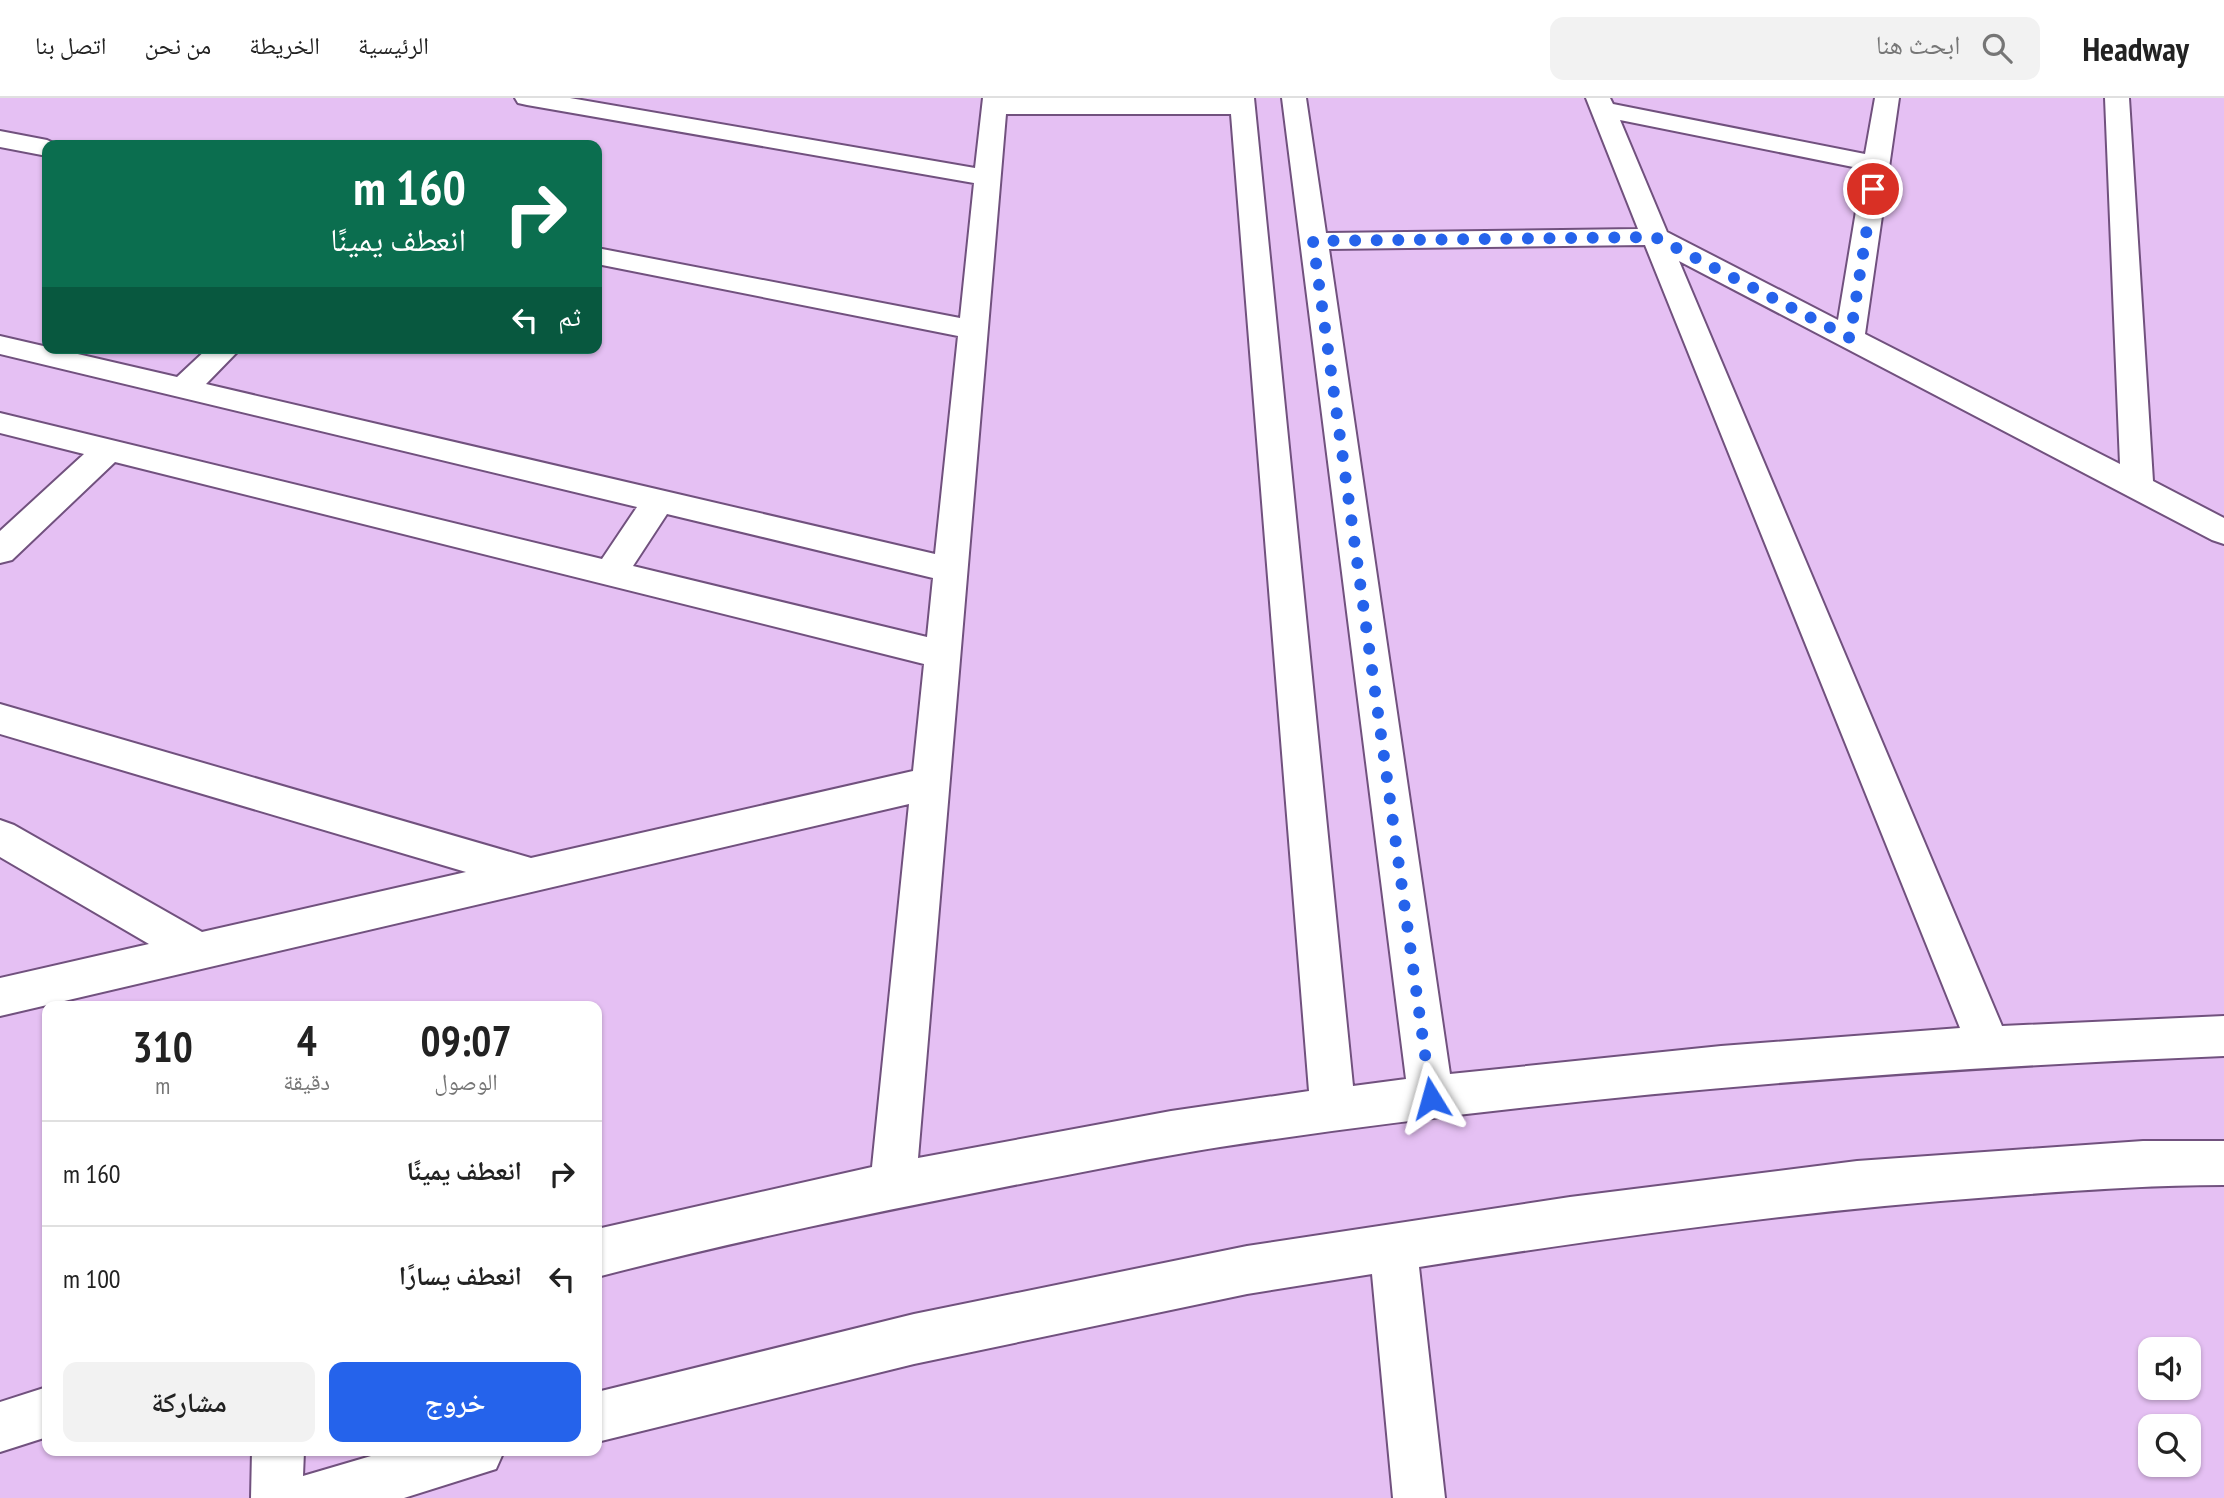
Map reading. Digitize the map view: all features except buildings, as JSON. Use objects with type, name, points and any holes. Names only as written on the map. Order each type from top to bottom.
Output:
[{"type":"street","points":[[527,98],[988,178]]},
{"type":"street","points":[[1294,98],[1431,1098]]},
{"type":"street","points":[[1850,338],[1886,98]]},
{"type":"street","points":[[2116,98],[2137,487]]},
{"type":"street","points":[[894,1185],[995,102],[1242,102],[1333,1111]]},
{"type":"street","points":[[1600,103],[1877,164]]},
{"type":"street","points":[[1600,103],[1989,1046]]},
{"type":"street","points":[[0,139],[42,147]]},
{"type":"street","points":[[1313,241],[1655,237],[2224,532]]},
{"type":"street","points":[[602,257],[973,330]]},
{"type":"street","points":[[0,345],[951,570]]},
{"type":"street","points":[[183,388],[220,354]]},
{"type":"street","points":[[0,423],[943,655]]},
{"type":"street","points":[[0,551],[108,450]]},
{"type":"street","points":[[610,573],[659,500]]},
{"type":"street","points":[[0,719],[532,875]]},
{"type":"street","points":[[0,997],[931,783]]},
{"type":"street","points":[[0,837],[198,951]]},
{"type":"street","points":[[602,1252],[894,1185],[1216,1126],[1512,1087],[1789,1059],[1989,1046],[2224,1036]]},
{"type":"street","points":[[602,1416],[914,1339],[1247,1270],[1570,1220],[1857,1184],[2143,1163],[2224,1163]]},
{"type":"street","points":[[1393,1248],[1419,1498]]},
{"type":"street","points":[[0,1427],[42,1414]]},
{"type":"street","points":[[277,1498],[278,1456]]},
{"type":"street","points":[[313,1498],[460,1456]]},
{"type":"route","points":[[1431,1098],[1313,241],[1655,237],[1850,338],[1873,189]]}]
